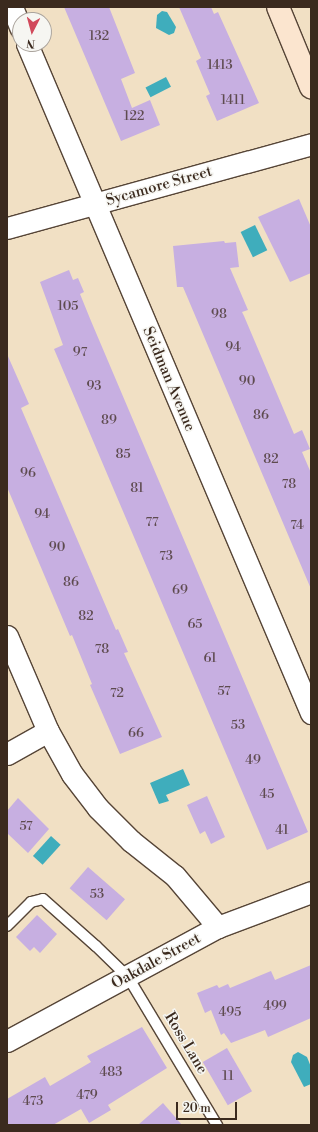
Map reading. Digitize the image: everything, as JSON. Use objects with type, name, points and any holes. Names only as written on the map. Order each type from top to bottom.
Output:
[{"type":"street","points":[[278,7],[311,87]]},
{"type":"street","name":"Seidman Avenue","points":[[30,52],[311,713]]},
{"type":"street","name":"Sycamore Street","points":[[7,228],[311,144]]},
{"type":"street","points":[[7,636],[48,731],[72,774],[98,808],[131,841],[175,876],[218,927]]},
{"type":"street","points":[[7,754],[48,731]]},
{"type":"street","name":"Oakdale Street","points":[[7,1041],[128,977],[218,927],[311,892]]},
{"type":"lane","name":"Ross Lane","points":[[7,926],[31,902],[43,899],[128,977],[217,1125]]},
{"type":"water","points":[[162,11],[167,12],[176,27],[174,33],[169,35],[156,28],[157,15]]},
{"type":"water","points":[[166,77],[171,87],[151,97],[146,87]]},
{"type":"water","points":[[255,225],[267,250],[253,257],[241,232]]},
{"type":"water","points":[[183,769],[190,785],[166,795],[169,801],[159,804],[150,783]]},
{"type":"water","points":[[51,836],[61,845],[43,865],[33,856]]},
{"type":"water","points":[[298,1052],[307,1057],[311,1067],[311,1084],[304,1087],[291,1062],[293,1055]]},
{"type":"building","points":[[64,7],[109,7],[135,73],[121,79],[132,108],[150,100],[160,125],[121,141]]},
{"type":"building","points":[[179,7],[211,7],[214,14],[218,12],[259,103],[217,121],[206,96],[210,94],[196,61],[201,58]]},
{"type":"building","points":[[299,199],[311,227],[311,273],[290,282],[258,217]]},
{"type":"building","points":[[224,241],[225,243],[236,242],[239,267],[230,268],[248,310],[242,312],[294,434],[302,430],[310,449],[302,452],[311,473],[311,589],[183,287],[177,287],[173,246]]},
{"type":"building","points":[[69,270],[73,280],[78,278],[84,292],[80,294],[91,321],[308,832],[267,850],[54,349],[63,345],[40,282]]},
{"type":"building","points":[[7,354],[29,404],[21,408],[116,630],[118,629],[128,652],[124,653],[162,737],[120,754],[90,685],[92,684],[72,635],[70,636],[7,487]]},
{"type":"building","points":[[207,796],[225,837],[211,844],[205,831],[200,834],[187,805]]},
{"type":"building","points":[[18,798],[49,829],[28,853],[7,833],[7,811]]},
{"type":"building","points":[[88,867],[125,899],[107,920],[70,888]]},
{"type":"building","points":[[37,915],[57,934],[40,953],[34,947],[30,951],[16,937]]},
{"type":"building","points":[[311,965],[311,1018],[268,1037],[265,1030],[231,1043],[224,1033],[221,1035],[211,1010],[205,1013],[197,993],[217,985],[219,988],[228,984],[230,988],[271,971],[275,980]]},
{"type":"building","points":[[142,1027],[167,1068],[108,1105],[111,1110],[89,1123],[81,1109],[53,1125],[7,1125],[7,1099],[45,1077],[50,1086],[91,1062],[87,1056]]},
{"type":"building","points":[[227,1048],[252,1091],[228,1105],[203,1062]]},
{"type":"building","points":[[163,1103],[182,1125],[138,1125]]}]
